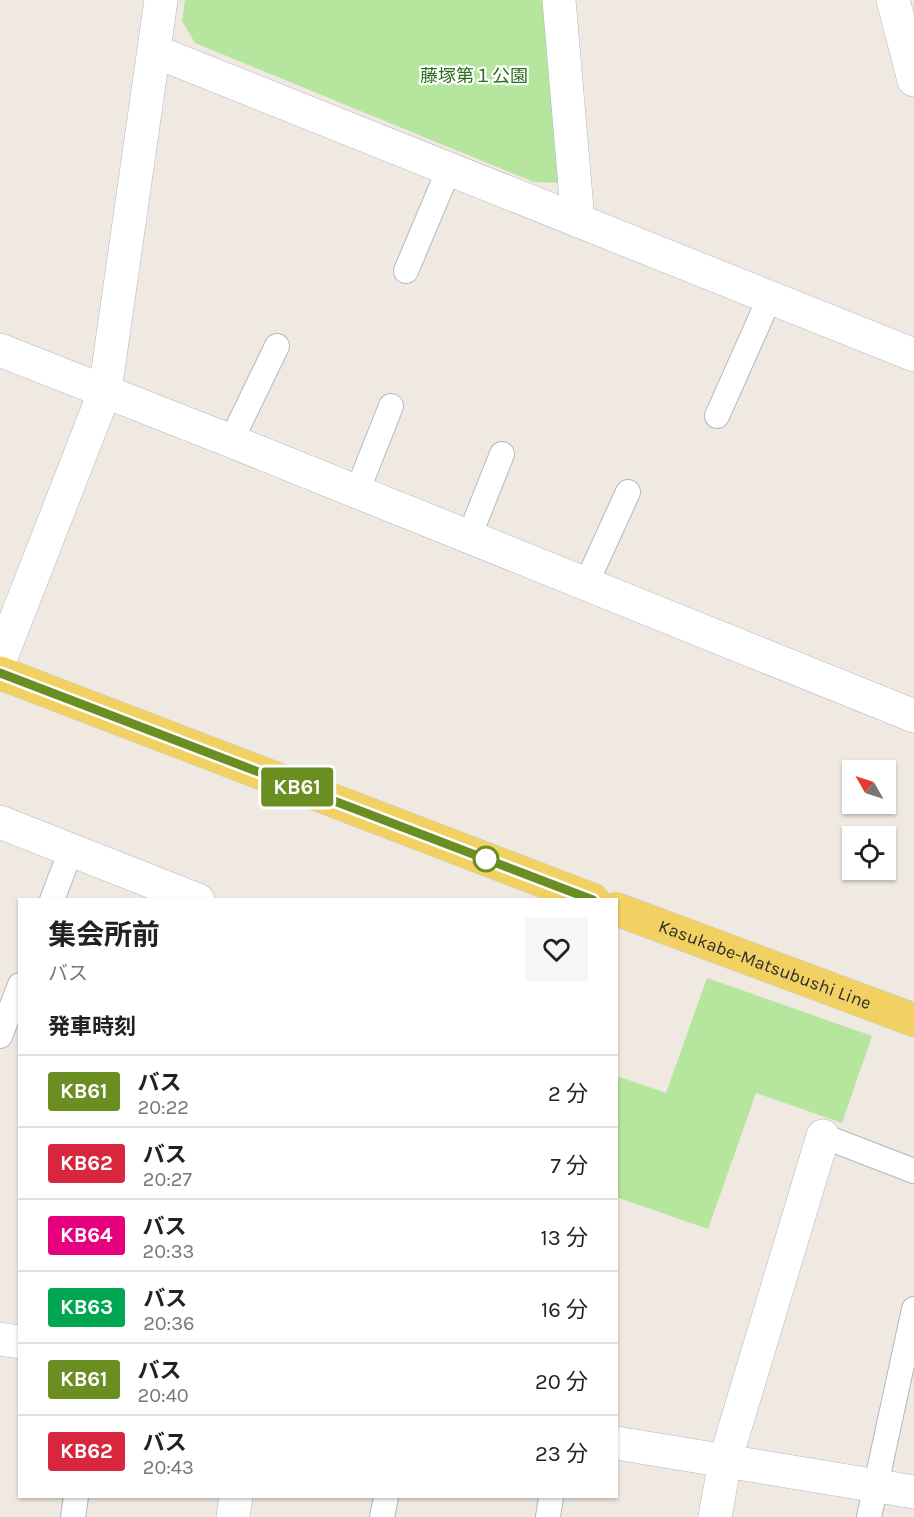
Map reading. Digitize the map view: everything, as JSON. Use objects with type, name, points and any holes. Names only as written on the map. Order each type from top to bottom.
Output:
[{"type":"main road","points":[[0,673],[552,893],[581,898]]},
{"type":"main road","name":"Kasukabe-Matsubushi Line","points":[[618,910],[914,1020]]},
{"type":"street","points":[[0,660],[105,391],[161,0]]},
{"type":"street","points":[[559,0],[578,221]]},
{"type":"street","points":[[893,0],[914,80]]},
{"type":"street","points":[[154,51],[914,355]]},
{"type":"street","points":[[0,350],[914,716]]},
{"type":"street","points":[[0,822],[193,898]]},
{"type":"street","points":[[715,1517],[725,1461],[823,1136]]},
{"type":"street","points":[[0,1339],[18,1342]]},
{"type":"street","points":[[618,1443],[725,1461],[872,1501],[914,1492]]},
{"type":"street","points":[[233,1517],[236,1498]]},
{"type":"lane","points":[[406,271],[448,169]]},
{"type":"lane","points":[[717,416],[770,297]]},
{"type":"lane","points":[[231,441],[277,346]]},
{"type":"lane","points":[[357,492],[391,406]]},
{"type":"lane","points":[[469,537],[502,454]]},
{"type":"lane","points":[[586,584],[628,492]]},
{"type":"lane","points":[[53,898],[71,850]]},
{"type":"lane","points":[[0,1036],[18,990]]},
{"type":"lane","points":[[823,1136],[914,1171]]},
{"type":"lane","points":[[872,1501],[914,1309]]},
{"type":"lane","points":[[73,1517],[76,1498]]},
{"type":"lane","points":[[382,1517],[386,1498]]},
{"type":"lane","points":[[548,1517],[551,1498]]},
{"type":"green space","name":"藤塚第１公園","points":[[185,0],[542,0],[563,183],[534,182],[195,43],[182,21]]},
{"type":"green space","points":[[707,978],[872,1036],[842,1123],[756,1093],[708,1229],[618,1198],[618,1076],[666,1093]]},
{"type":"bus line","name":"KB61","points":[[0,673],[588,898]]}]
